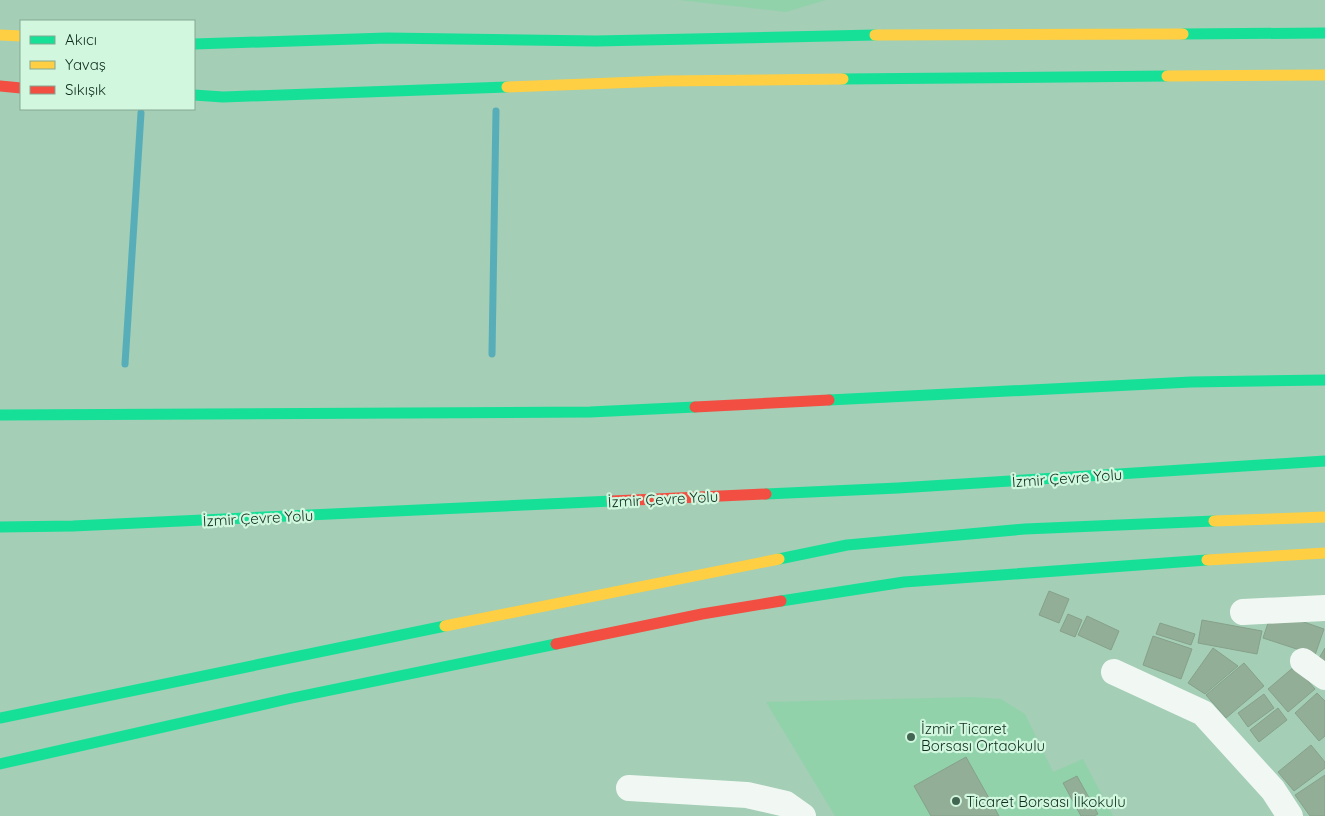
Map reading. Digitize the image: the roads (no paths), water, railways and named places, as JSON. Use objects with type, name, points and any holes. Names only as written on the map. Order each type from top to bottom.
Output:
[{"type":"highway","points":[[195,44],[387,38],[596,41],[818,35],[1325,33]]},
{"type":"highway","points":[[0,35],[20,36]]},
{"type":"highway","points":[[195,95],[223,97],[665,81],[1325,75]]},
{"type":"highway","points":[[0,86],[20,88]]},
{"type":"highway","points":[[0,415],[590,412],[1191,382],[1325,380]]},
{"type":"highway","name":"İzmir Çevre Yolu","points":[[0,526],[74,526],[878,489],[1325,461]]},
{"type":"highway","points":[[0,718],[295,656],[847,545],[1025,529],[1325,517]]},
{"type":"highway","points":[[0,764],[292,698],[702,614],[904,582],[1242,557],[1325,553]]},
{"type":"street","points":[[1243,612],[1325,608]]},
{"type":"street","points":[[1303,661],[1325,677]]},
{"type":"street","points":[[1114,672],[1203,714],[1273,790],[1290,816]]},
{"type":"street","points":[[630,788],[747,795],[786,804],[803,816]]},
{"type":"waterway","points":[[492,354],[496,111]]},
{"type":"waterway","points":[[125,364],[141,113]]},
{"type":"place","name":"İzmir Ticaret Borsası Ortaokulu","points":[[911,737]]},
{"type":"place","name":"Ticaret Borsası İlkokulu","points":[[956,801]]}]
